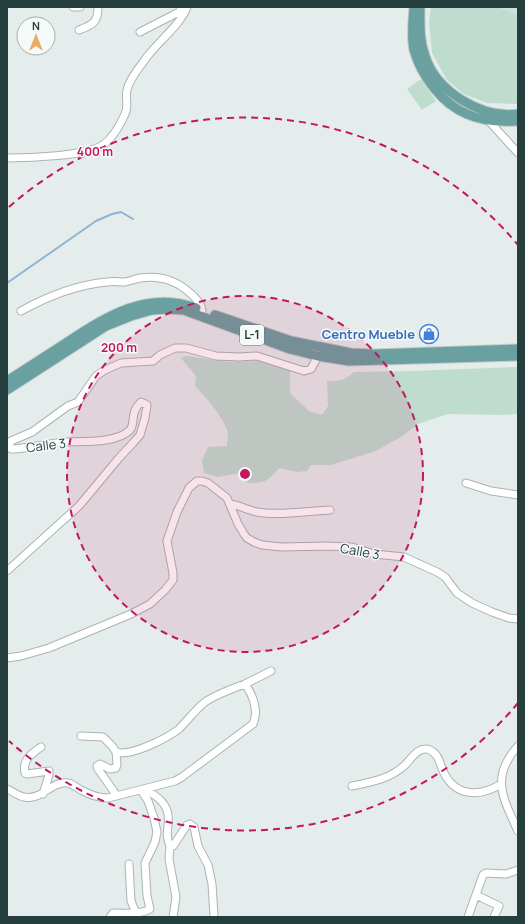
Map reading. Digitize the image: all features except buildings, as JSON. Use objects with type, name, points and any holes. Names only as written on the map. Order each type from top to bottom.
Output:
[{"type":"main road","points":[[414,7],[412,29],[414,50],[424,73],[442,97],[460,111],[476,117],[518,121]]},
{"type":"main road","points":[[420,7],[420,39],[425,58],[440,81],[449,91],[471,106],[480,110],[511,115],[518,114]]},
{"type":"main road","name":"L-1","points":[[7,381],[102,320],[126,309],[165,302],[183,304],[291,341],[351,353],[374,354],[518,349]]},
{"type":"main road","name":"L-1","points":[[7,390],[106,326],[131,316],[152,310],[167,309],[184,310],[290,348],[318,356],[357,361],[518,356]]},
{"type":"street","points":[[74,7],[80,7]]},
{"type":"street","points":[[79,30],[94,23],[97,18],[98,7]]},
{"type":"street","points":[[140,32],[179,12],[182,7]]},
{"type":"street","points":[[7,158],[86,152],[102,145],[114,133],[126,112],[127,88],[130,83],[145,59],[181,18],[187,7]]},
{"type":"street","points":[[487,119],[518,153]]},
{"type":"street","points":[[21,311],[60,292],[101,283],[125,282],[142,278],[172,280],[197,299],[202,310]]},
{"type":"street","name":"Calle 3","points":[[7,571],[79,506],[140,435],[147,409],[147,405],[141,402],[134,410],[132,427],[129,431],[118,437],[90,442],[63,442],[15,449],[11,449],[9,447],[11,441],[32,432],[68,406],[78,402],[96,376],[105,370],[121,364],[153,360],[174,348],[186,348],[216,356],[257,356],[304,371],[311,368],[318,356]]},
{"type":"street","name":"Calle 3","points":[[7,658],[21,656],[48,648],[131,614],[150,604],[173,580],[167,541],[177,512],[189,488],[197,482],[202,481],[215,488],[227,498],[244,534],[247,538],[254,542],[262,545],[282,547],[352,547],[374,554],[404,557],[445,577],[457,593],[472,603],[509,618],[518,619]]},
{"type":"street","points":[[466,483],[491,491],[518,495]]},
{"type":"street","points":[[230,504],[256,512],[272,513],[330,510]]},
{"type":"street","points":[[116,752],[127,754],[165,738],[178,729],[206,702],[219,694],[245,684],[271,671]]},
{"type":"street","points":[[7,789],[23,797],[38,797],[50,788],[68,783],[100,798],[117,796],[175,781],[253,724],[256,718],[254,704],[252,696],[245,684]]},
{"type":"street","points":[[81,736],[103,737],[116,752],[116,768],[110,768],[100,764],[97,766],[117,796]]},
{"type":"street","points":[[518,746],[506,761],[502,771],[501,784],[508,810],[518,831]]},
{"type":"street","points":[[41,747],[30,755],[25,762],[24,771],[27,774],[48,771],[49,775],[43,794]]},
{"type":"street","points":[[352,786],[376,782],[392,775],[418,751],[425,749],[435,754],[449,781],[464,793],[494,789],[501,784]]},
{"type":"street","points":[[141,790],[147,791],[157,798],[164,805],[168,815],[166,832],[170,846],[170,859],[176,897],[173,917]]},
{"type":"street","points":[[110,917],[113,913],[136,912],[150,909],[147,896],[146,863],[155,842],[157,832],[148,801],[141,790]]},
{"type":"street","points":[[170,846],[173,846],[176,843],[187,825],[190,824],[194,827],[198,846],[208,865],[212,884],[214,916]]},
{"type":"street","points":[[129,864],[131,901],[136,912]]},
{"type":"street","points":[[468,917],[483,875],[486,873],[506,874],[518,870]]},
{"type":"street","points":[[476,895],[499,906],[494,917]]},
{"type":"shaded area","points":[[499,7],[518,7],[518,14]]},
{"type":"green space","points":[[431,7],[498,7],[518,14],[518,104],[487,103],[464,94],[447,80],[432,53],[429,22]]},
{"type":"green space","points":[[421,79],[436,101],[422,110],[407,89]]},
{"type":"green space","points":[[186,356],[229,362],[265,361],[290,370],[290,393],[309,411],[322,415],[328,406],[327,381],[342,380],[354,372],[518,367],[518,414],[448,414],[418,424],[401,437],[376,451],[331,465],[311,465],[307,471],[297,472],[279,468],[272,476],[263,482],[248,483],[243,475],[235,474],[218,477],[204,473],[202,460],[208,447],[227,446],[228,433],[219,415],[195,386],[196,376],[181,358]]},
{"type":"waterway","points":[[7,283],[96,221],[121,212],[133,219]]},
{"type":"place","name":"Centro Mueble","points":[[429,334]]}]
